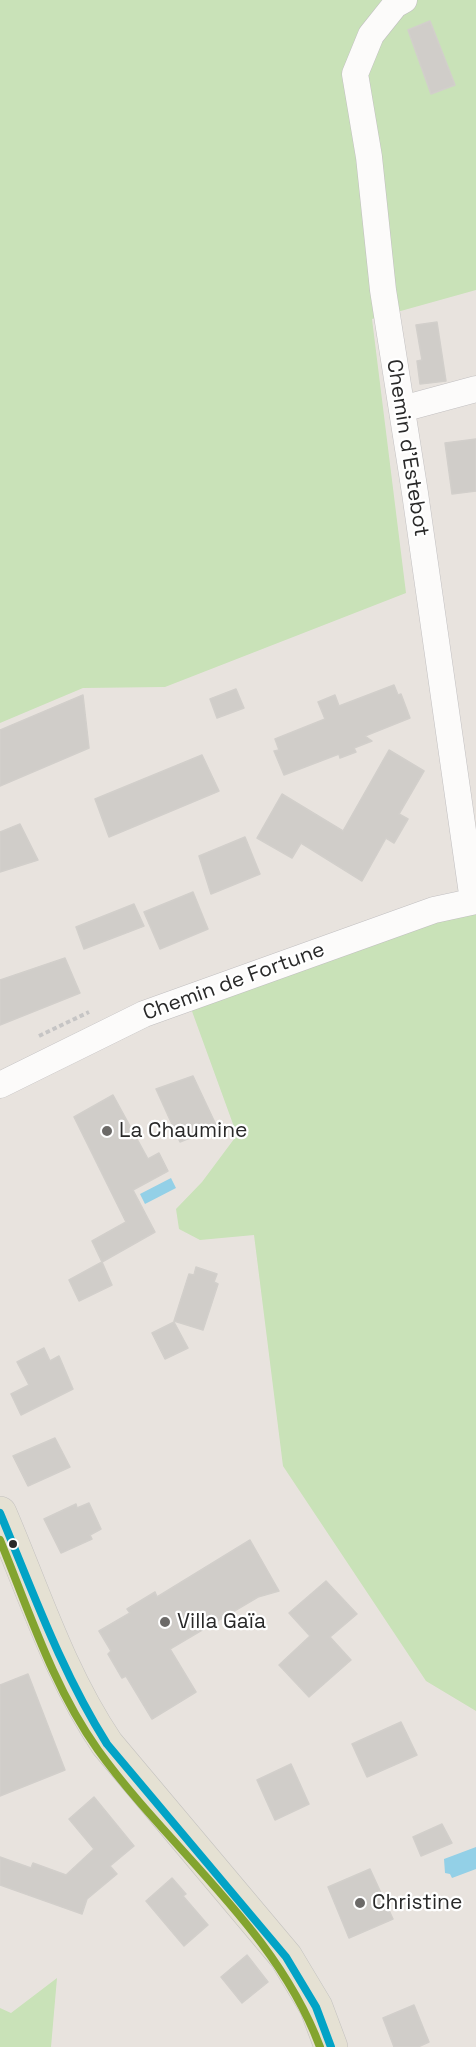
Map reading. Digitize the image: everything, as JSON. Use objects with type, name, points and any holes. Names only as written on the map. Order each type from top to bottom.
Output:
[{"type":"main road","points":[[0,1513],[33,1588],[40,1618],[76,1695],[102,1736],[286,1957],[316,2007],[330,2047]]},
{"type":"main road","points":[[0,1561],[15,1593],[40,1618]]},
{"type":"street","name":"Chemin d'Estebot","points":[[399,2],[371,35],[355,74],[369,157],[383,290],[474,901]]},
{"type":"street","points":[[402,409],[476,389]]},
{"type":"street","name":"Chemin de Fortune","points":[[0,1085],[144,1014],[423,914],[474,901]]},
{"type":"green space","points":[[0,0],[476,0],[476,290],[372,319],[406,593],[165,687],[83,688],[0,723]]},
{"type":"green space","points":[[476,908],[476,1711],[426,1681],[283,1466],[254,1235],[200,1240],[179,1229],[176,1209],[202,1182],[237,1135],[189,1003]]},
{"type":"green space","points":[[57,1978],[51,2047],[0,2047],[0,2008],[11,2013]]},
{"type":"water","points":[[171,1178],[176,1188],[145,1204],[140,1194]]},
{"type":"water","points":[[476,1847],[476,1869],[452,1878],[450,1874],[445,1873],[444,1859]]},
{"type":"building","points":[[430,21],[455,85],[431,94],[408,30]]},
{"type":"building","points":[[437,322],[446,381],[420,384],[417,361],[422,360],[416,325]]},
{"type":"building","points":[[476,439],[476,491],[452,494],[445,443]]},
{"type":"building","points":[[394,685],[398,695],[401,694],[410,718],[365,736],[372,741],[354,748],[356,752],[340,758],[339,754],[284,775],[274,751],[279,750],[275,739],[325,719],[318,702],[335,695],[339,706]]},
{"type":"building","points":[[236,689],[244,708],[217,718],[210,699]]},
{"type":"building","points":[[83,695],[89,748],[0,786],[0,730]]},
{"type":"building","points":[[389,750],[424,771],[399,814],[408,819],[394,843],[386,838],[362,881],[301,843],[292,858],[257,838],[282,794],[343,831]]},
{"type":"building","points":[[202,755],[219,791],[109,837],[95,799]]},
{"type":"building","points":[[20,824],[38,860],[0,872],[0,832]]},
{"type":"building","points":[[245,837],[260,874],[211,894],[199,856]]},
{"type":"building","points":[[193,892],[208,929],[160,949],[144,912]]},
{"type":"building","points":[[134,904],[144,926],[84,949],[76,927]]},
{"type":"building","points":[[65,958],[80,993],[0,1025],[0,980]]},
{"type":"building","points":[[193,1076],[217,1127],[180,1142],[156,1089]]},
{"type":"building","points":[[113,1095],[148,1159],[159,1153],[168,1171],[133,1190],[155,1232],[102,1262],[92,1241],[126,1222],[74,1117]]},
{"type":"building","points":[[102,1262],[112,1285],[79,1301],[69,1280]]},
{"type":"building","points":[[196,1267],[217,1274],[214,1282],[218,1284],[203,1330],[174,1321],[189,1274],[194,1275]]},
{"type":"building","points":[[174,1322],[188,1348],[165,1359],[152,1333]]},
{"type":"building","points":[[44,1348],[50,1361],[59,1356],[73,1389],[21,1415],[11,1394],[29,1385],[17,1362]]},
{"type":"building","points":[[55,1438],[70,1467],[28,1486],[13,1456]]},
{"type":"building","points":[[89,1503],[101,1529],[90,1535],[92,1539],[61,1553],[44,1519],[76,1504],[77,1508]]},
{"type":"building","name":"Villa Gaïa","points":[[250,1540],[279,1591],[258,1597],[170,1649],[196,1692],[152,1719],[126,1676],[122,1678],[108,1654],[111,1651],[99,1631],[130,1613],[127,1609],[155,1592],[157,1597]]},
{"type":"building","points":[[326,1581],[357,1614],[330,1637],[351,1660],[309,1697],[279,1665],[310,1636],[289,1613]]},
{"type":"building","points":[[28,1674],[65,1770],[0,1796],[0,1685]]},
{"type":"building","points":[[401,1722],[417,1755],[367,1777],[352,1744]]},
{"type":"building","points":[[291,1764],[309,1804],[275,1820],[257,1780]]},
{"type":"building","points":[[94,1797],[134,1846],[110,1866],[117,1874],[87,1899],[82,1914],[0,1885],[0,1857],[31,1868],[33,1863],[66,1875],[94,1849],[69,1819]]},
{"type":"building","points":[[442,1824],[452,1843],[421,1856],[413,1837]]},
{"type":"building","name":"Christine","points":[[370,1869],[393,1919],[349,1938],[328,1887]]},
{"type":"building","points":[[172,1878],[186,1894],[183,1896],[208,1925],[184,1946],[146,1901]]},
{"type":"building","points":[[247,1955],[268,1982],[242,2003],[221,1977]]},
{"type":"building","points":[[414,2005],[429,2042],[418,2047],[394,2047],[383,2018]]},
{"type":"transit line","points":[[0,1513],[62,1660],[107,1744],[286,1957],[316,2007],[331,2047]]},
{"type":"transit line","points":[[0,1540],[43,1648],[82,1726],[126,1787],[219,1892],[277,1965],[301,2004],[320,2047]]},
{"type":"place","name":"La Chaumine","points":[[107,1131]]},
{"type":"place","name":"Villa Gaïa","points":[[165,1622]]},
{"type":"place","name":"Christine","points":[[360,1903]]}]
